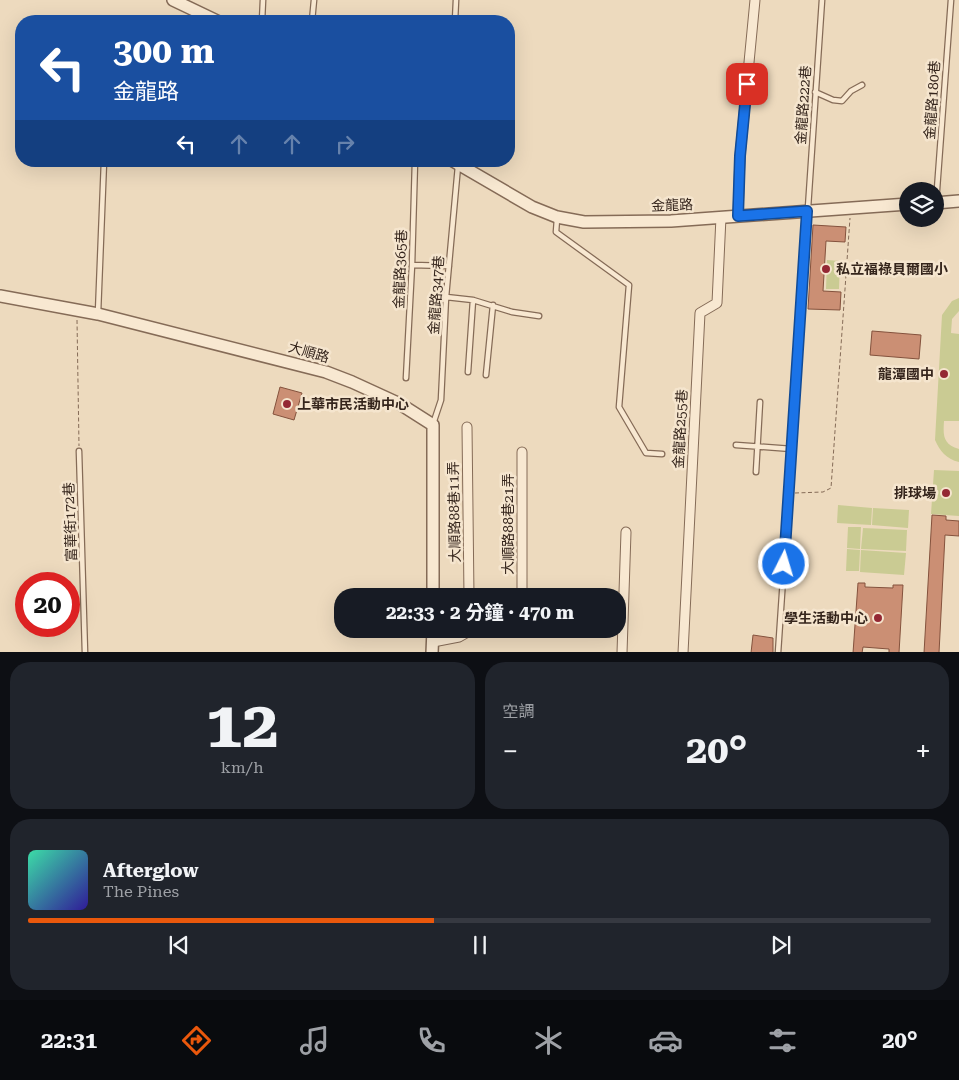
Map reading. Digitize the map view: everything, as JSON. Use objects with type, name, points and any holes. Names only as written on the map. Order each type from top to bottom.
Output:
[{"type":"street","points":[[173,0],[205,15]]},
{"type":"street","points":[[738,216],[740,156],[755,0]]},
{"type":"street","name":"金龍路","points":[[462,167],[532,207],[557,217],[584,222],[670,221],[899,205]]},
{"type":"street","points":[[944,202],[959,201]]},
{"type":"street","name":"金龍路255巷","points":[[683,652],[700,313],[717,303],[721,217]]},
{"type":"street","name":"大順路","points":[[0,296],[98,314],[326,372],[400,404],[432,425]]},
{"type":"street","points":[[432,425],[433,588]]},
{"type":"street","name":"大順路88巷11弄","points":[[467,427],[469,588]]},
{"type":"street","name":"大順路88巷21弄","points":[[522,452],[522,588]]},
{"type":"street","points":[[622,652],[626,532]]},
{"type":"street","points":[[433,647],[459,638]]},
{"type":"lane","points":[[262,15],[263,0]]},
{"type":"lane","points":[[313,15],[314,0]]},
{"type":"lane","points":[[455,15],[456,0]]},
{"type":"lane","name":"金龍路222巷","points":[[778,652],[822,0]]},
{"type":"lane","name":"金龍路180巷","points":[[937,182],[951,0]]},
{"type":"lane","points":[[815,92],[833,100],[842,101],[851,91],[862,85]]},
{"type":"lane","points":[[98,314],[104,167]]},
{"type":"lane","name":"金龍路365巷","points":[[406,378],[412,265],[414,167]]},
{"type":"lane","name":"金龍路347巷","points":[[432,425],[441,400],[455,167]]},
{"type":"lane","points":[[557,217],[556,232],[629,285],[619,407],[646,453],[662,454]]},
{"type":"lane","points":[[412,265],[449,266]]},
{"type":"lane","points":[[446,297],[473,300],[512,312],[539,316]]},
{"type":"lane","points":[[468,372],[473,300]]},
{"type":"lane","points":[[486,375],[493,305]]},
{"type":"lane","points":[[756,472],[760,402]]},
{"type":"lane","points":[[736,445],[792,449]]},
{"type":"lane","name":"富華街172巷","points":[[79,451],[85,652]]},
{"type":"path","points":[[789,494],[823,492],[832,488],[851,208]]},
{"type":"path","points":[[77,311],[79,451]]},
{"type":"green space","points":[[827,260],[840,261],[839,289],[826,289]]},
{"type":"green space","points":[[959,298],[959,311],[952,319],[951,333],[959,334],[959,421],[944,421],[944,431],[947,442],[959,449],[959,462],[950,459],[944,454],[935,440],[942,315],[952,301]]},
{"type":"green space","name":"排球場","points":[[934,470],[959,471],[959,516],[931,514]]},
{"type":"green space","points":[[838,505],[872,508],[871,525],[837,523]]},
{"type":"green space","points":[[873,508],[909,510],[908,528],[872,525]]},
{"type":"green space","points":[[848,527],[861,527],[860,549],[847,548]]},
{"type":"green space","points":[[863,528],[907,530],[906,551],[861,549]]},
{"type":"green space","points":[[847,549],[860,550],[859,571],[846,571]]},
{"type":"green space","points":[[861,550],[906,553],[904,575],[860,572]]},
{"type":"building","points":[[813,225],[846,227],[845,242],[826,241],[823,291],[841,292],[840,310],[808,309]]},
{"type":"building","points":[[872,331],[921,335],[919,359],[870,355]]},
{"type":"building","name":"上華市民活動中心","points":[[280,387],[302,393],[294,420],[273,414]]},
{"type":"building","points":[[932,515],[946,516],[946,520],[959,521],[959,536],[945,535],[939,652],[924,652]]},
{"type":"building","name":"學生活動中心","points":[[858,583],[865,583],[865,587],[893,588],[893,585],[903,585],[899,652],[889,652],[889,649],[863,647],[862,652],[853,652]]},
{"type":"building","points":[[753,635],[773,638],[773,652],[751,652]]},
{"type":"place","name":"私立福祿貝爾國小","points":[[826,269]]},
{"type":"place","name":"龍潭國中","points":[[944,374]]},
{"type":"place","name":"上華市民活動中心","points":[[287,404]]},
{"type":"place","name":"排球場","points":[[946,493]]},
{"type":"place","name":"學生活動中心","points":[[878,618]]},
{"type":"route","points":[[747,84],[740,156],[738,216],[807,211],[784,564]]}]
